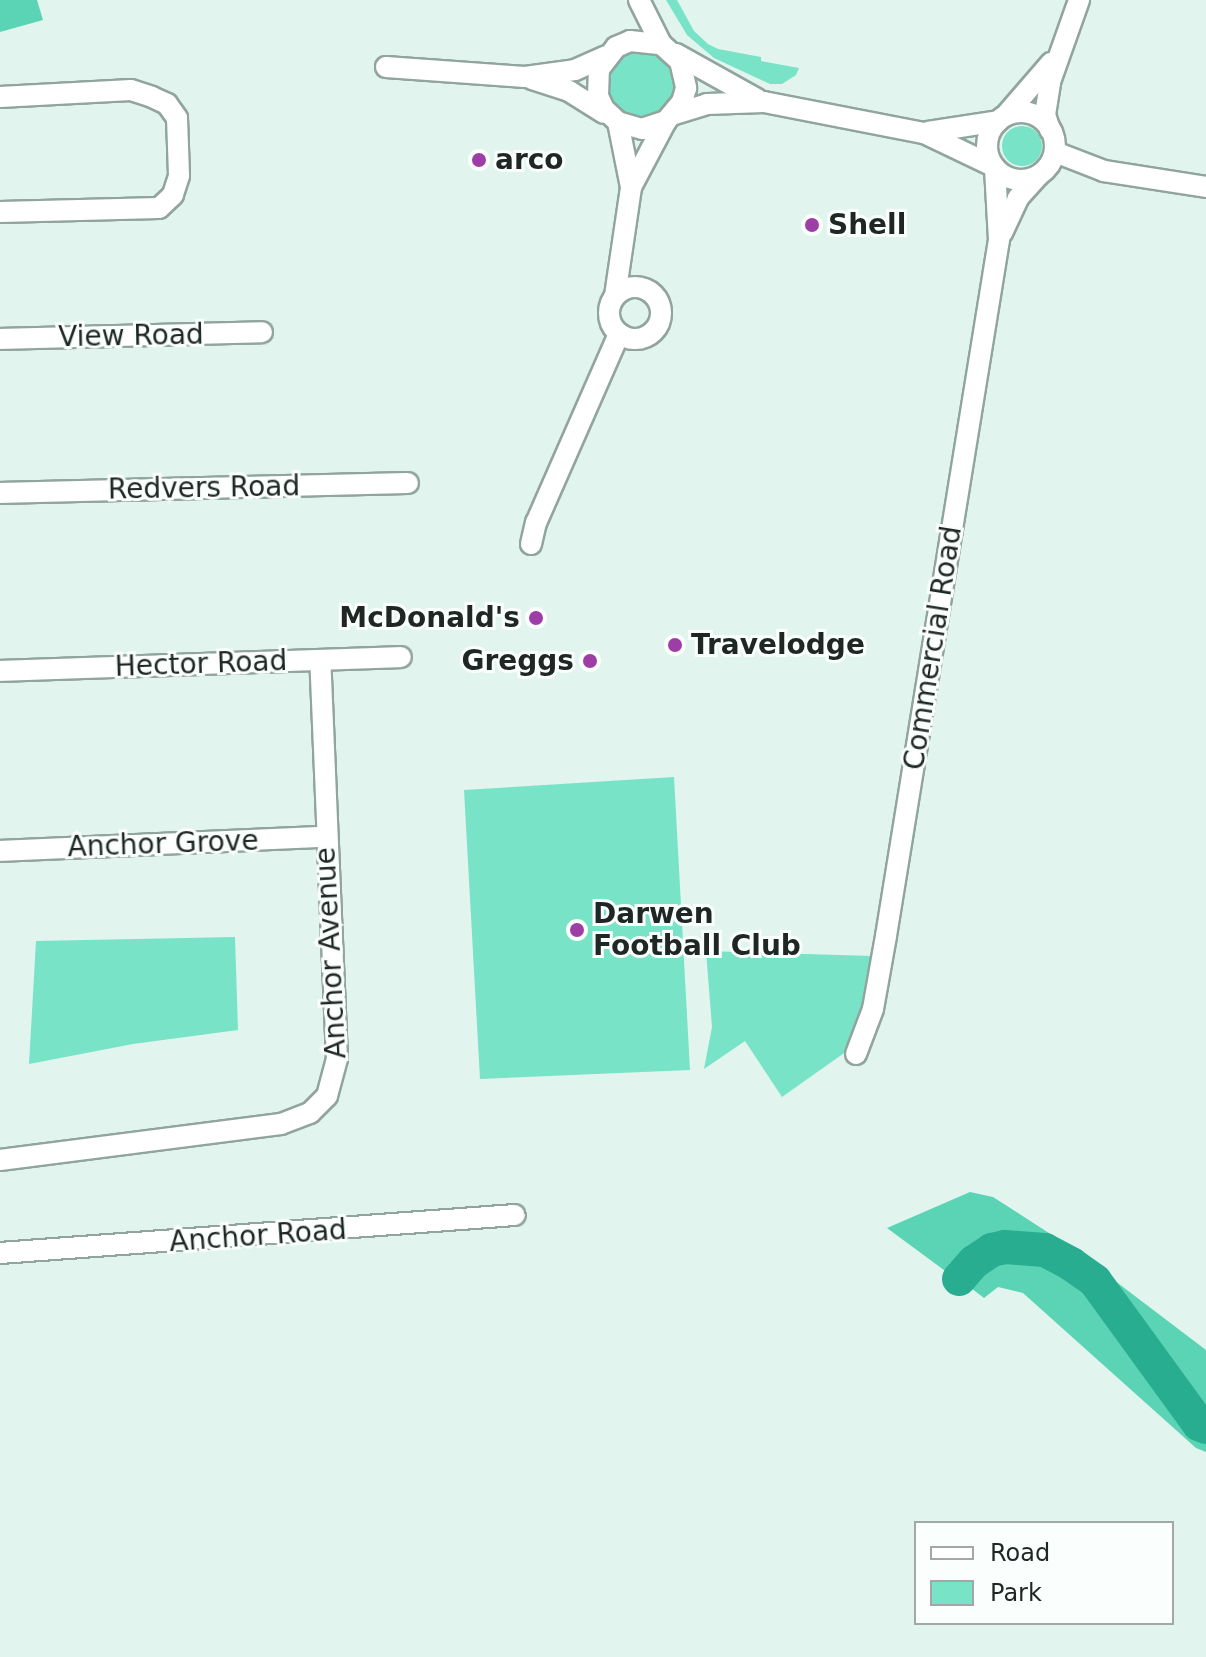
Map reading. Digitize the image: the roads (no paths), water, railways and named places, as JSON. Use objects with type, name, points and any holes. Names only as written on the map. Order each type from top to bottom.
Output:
[{"type":"street","points":[[619,334],[609,314],[615,296],[631,187],[686,88],[680,61],[666,47],[638,0]]},
{"type":"street","points":[[631,187],[615,121],[598,96],[596,82],[611,52],[623,38],[638,0]]},
{"type":"street","points":[[525,77],[569,91],[615,121],[642,129],[707,104],[764,102],[924,133],[1012,179],[1023,180],[1042,172],[1055,152],[1045,115],[1046,99],[1058,53],[1079,0]]},
{"type":"street","points":[[386,67],[525,77],[575,70],[630,41],[666,47],[764,102]]},
{"type":"street","points":[[994,167],[987,147],[992,128],[1058,53]]},
{"type":"street","points":[[0,97],[131,90],[152,97],[167,104],[177,118],[179,176],[173,195],[159,208],[0,212]]},
{"type":"street","points":[[924,133],[1027,113],[1037,116],[1051,131]]},
{"type":"street","points":[[1055,152],[1104,171],[1206,187]]},
{"type":"street","name":"Commercial Road","points":[[856,1054],[873,1009],[886,936],[999,240],[994,167]]},
{"type":"street","name":"Commercial Road","points":[[999,240],[1018,198],[1042,172]]},
{"type":"street","points":[[619,334],[642,338],[656,329],[662,312],[660,304],[646,289],[623,241]]},
{"type":"street","points":[[615,296],[629,288],[646,289]]},
{"type":"street","name":"View Road","points":[[0,339],[262,332]]},
{"type":"street","points":[[531,544],[536,523],[619,334]]},
{"type":"street","name":"Redvers Road","points":[[0,493],[408,483]]},
{"type":"street","name":"Hector Road","points":[[0,671],[401,657]]},
{"type":"street","name":"Anchor Avenue","points":[[0,1160],[281,1124],[301,1118],[318,1107],[333,1085],[337,1059],[320,661]]},
{"type":"street","name":"Anchor Grove","points":[[0,851],[326,837]]},
{"type":"street","name":"Anchor Road","points":[[0,1253],[515,1215]]},
{"type":"waterway","points":[[959,1279],[974,1262],[992,1250],[1005,1247],[1045,1250],[1071,1264],[1095,1281],[1199,1424],[1206,1427]]},
{"type":"place","name":"arco","points":[[479,160]]},
{"type":"place","name":"Shell","points":[[812,225]]},
{"type":"place","name":"McDonald's","points":[[536,618]]},
{"type":"place","name":"Travelodge","points":[[675,645]]},
{"type":"place","name":"Greggs","points":[[590,661]]},
{"type":"place","name":"Darwen Football Club","points":[[577,930]]}]
